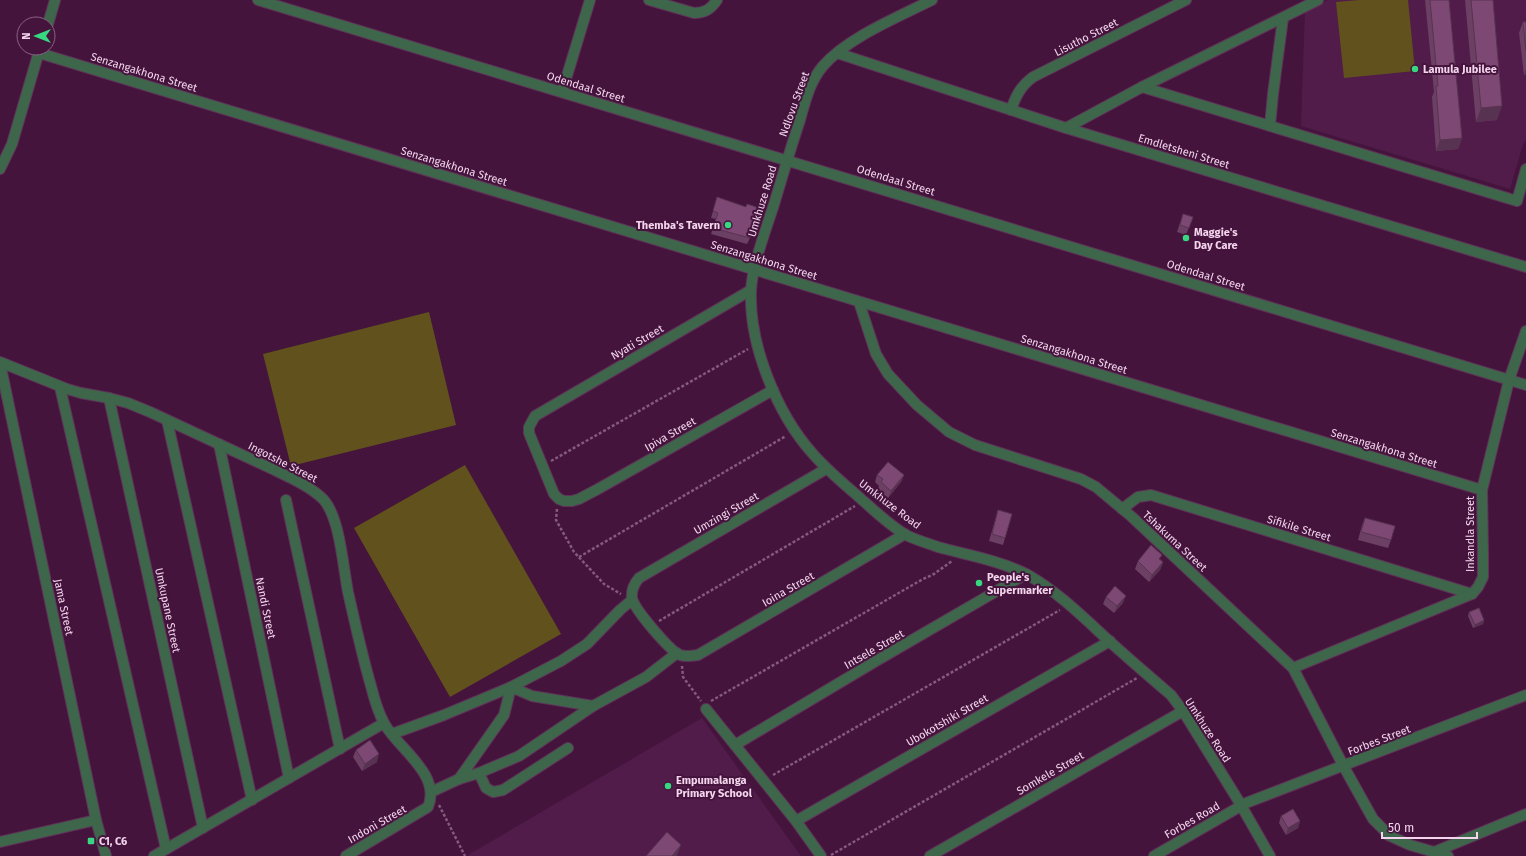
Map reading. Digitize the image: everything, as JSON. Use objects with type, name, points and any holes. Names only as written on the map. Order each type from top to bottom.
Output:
[{"type":"street","points":[[50,16],[55,0]]},
{"type":"street","name":"Odendaal Street","points":[[258,0],[1526,385]]},
{"type":"street","points":[[562,92],[590,0]]},
{"type":"street","points":[[649,0],[694,13],[707,11],[717,0]]},
{"type":"street","name":"Ndlovu Street","points":[[787,160],[812,84],[822,67],[837,53],[858,39],[932,0]]},
{"type":"street","name":"Lisutho Street","points":[[1011,110],[1016,95],[1024,84],[1033,77],[1186,0]]},
{"type":"street","points":[[1066,128],[1142,87],[1318,0]]},
{"type":"street","points":[[1270,126],[1283,18]]},
{"type":"street","name":"Emdletsheni Street","points":[[837,53],[1066,128],[1526,267]]},
{"type":"street","name":"Senzangakhona Street","points":[[56,55],[754,270],[1482,490]]},
{"type":"street","points":[[0,169],[12,144],[38,56]]},
{"type":"street","points":[[1142,87],[1517,201],[1526,169]]},
{"type":"street","name":"Umkhuze Road","points":[[787,160],[754,270],[751,290],[753,325],[757,344],[773,390],[795,431],[808,449],[826,469],[905,534],[920,541],[1001,564],[1026,574],[1069,605],[1146,673],[1171,696],[1183,710],[1242,806],[1270,856]]},
{"type":"street","name":"Nyati Street","points":[[542,467],[529,433],[529,427],[535,416],[751,290]]},
{"type":"street","name":"Tshakuma Street","points":[[859,302],[876,354],[888,374],[917,405],[949,432],[975,445],[1081,479],[1096,487],[1122,509],[1293,668],[1373,819],[1388,835],[1410,845],[1448,856]]},
{"type":"street","name":"Inkandla Street","points":[[1472,594],[1478,587],[1483,577],[1484,552],[1482,490],[1509,380],[1526,331]]},
{"type":"street","name":"Ingotshe Street","points":[[0,362],[60,387],[128,403],[168,420],[285,475],[316,492],[324,500],[335,520],[348,590],[362,651],[371,686],[384,723],[426,777],[431,796]]},
{"type":"street","name":"Jama Street","points":[[0,362],[96,820],[106,856]]},
{"type":"street","points":[[60,387],[166,849]]},
{"type":"street","name":"Ipiva Street","points":[[559,499],[564,501],[579,499],[773,390]]},
{"type":"street","name":"Umkupane Street","points":[[109,398],[203,828]]},
{"type":"street","points":[[168,420],[252,800]]},
{"type":"street","name":"Nandi Street","points":[[219,444],[289,778]]},
{"type":"street","points":[[542,467],[554,494],[559,499]]},
{"type":"street","name":"Umzingi Street","points":[[632,600],[634,585],[639,578],[826,469]]},
{"type":"street","name":"Sifikile Street","points":[[1122,509],[1138,497],[1151,495],[1472,594]]},
{"type":"street","points":[[286,500],[340,749]]},
{"type":"street","name":"Ioina Street","points":[[679,654],[689,657],[698,655],[905,534]]},
{"type":"street","name":"Intsele Street","points":[[735,745],[1026,574]]},
{"type":"street","points":[[1293,668],[1472,594]]},
{"type":"street","points":[[392,734],[444,715],[511,686],[561,661],[587,644],[620,610],[632,600],[636,609],[679,654],[646,677],[593,706],[519,756],[479,773],[459,779],[431,796]]},
{"type":"street","name":"Ubokotshiki Street","points":[[796,821],[1110,641]]},
{"type":"street","points":[[511,686],[532,696],[593,706]]},
{"type":"street","points":[[459,779],[504,715],[511,686]]},
{"type":"street","name":"Forbes Street","points":[[1242,806],[1526,695]]},
{"type":"street","points":[[705,707],[796,821],[821,856]]},
{"type":"street","name":"Somkele Street","points":[[930,856],[1183,710]]},
{"type":"street","points":[[154,856],[384,723]]},
{"type":"street","points":[[479,773],[486,788],[493,792],[503,790],[568,748]]},
{"type":"street","name":"Indoni Street","points":[[346,856],[420,813],[428,807],[431,796]]},
{"type":"street","name":"Forbes Road","points":[[1154,856],[1242,806]]},
{"type":"street","points":[[1434,852],[1526,814]]},
{"type":"street","points":[[0,842],[96,820]]},
{"type":"path","points":[[542,467],[757,344]]},
{"type":"path","points":[[579,557],[795,431]]},
{"type":"path","points":[[559,499],[556,520],[574,552],[604,584],[632,600]]},
{"type":"path","points":[[651,626],[864,501]]},
{"type":"path","points":[[679,654],[683,677],[705,707],[923,579],[934,574],[962,554]]},
{"type":"path","points":[[764,781],[1069,605]]},
{"type":"path","points":[[828,856],[1146,673]]},
{"type":"path","points":[[431,796],[440,806],[465,856]]},
{"type":"shaded area","name":"Lamula Jubilee","points":[[1328,0],[1526,0],[1526,140],[1523,144],[1510,189],[1301,126],[1305,11]]},
{"type":"shaded area","points":[[1359,0],[1408,0],[1415,71],[1344,78],[1336,2]]},
{"type":"shaded area","points":[[429,312],[456,425],[291,466],[263,354]]},
{"type":"shaded area","points":[[465,465],[561,634],[450,697],[354,528]]},
{"type":"shaded area","name":"Empumalanga Primary School","points":[[702,718],[801,856],[468,855]]},
{"type":"building","points":[[1430,0],[1449,0],[1462,138],[1440,140],[1436,86],[1438,86]]},
{"type":"building","points":[[1471,0],[1493,0],[1502,106],[1481,108]]},
{"type":"building","points":[[1523,22],[1526,22],[1526,51]]},
{"type":"building","points":[[717,197],[746,207],[747,204],[759,208],[750,238],[713,228],[718,213],[713,211]]},
{"type":"building","points":[[1183,214],[1193,217],[1189,228],[1180,225]]},
{"type":"building","points":[[888,462],[904,475],[891,491],[881,482],[883,479],[877,475]]},
{"type":"building","points":[[998,510],[1012,514],[1005,538],[992,534]]},
{"type":"building","points":[[1365,518],[1395,526],[1391,540],[1361,532]]},
{"type":"building","points":[[1151,545],[1162,555],[1159,559],[1163,562],[1152,575],[1138,561]]},
{"type":"building","points":[[1115,586],[1126,596],[1117,606],[1106,597]]},
{"type":"building","points":[[1479,608],[1484,620],[1475,625],[1469,612]]},
{"type":"building","points":[[370,740],[379,754],[365,764],[356,750]]},
{"type":"building","points":[[1293,809],[1300,821],[1288,828],[1281,816]]},
{"type":"building","points":[[667,832],[681,845],[672,856],[646,856]]},
{"type":"place","name":"Lamula Jubilee","points":[[1415,69]]},
{"type":"place","name":"Themba's Tavern","points":[[728,225]]},
{"type":"place","name":"Maggie's Day Care","points":[[1186,238]]},
{"type":"place","name":"People's Supermarker","points":[[979,583]]},
{"type":"place","name":"Empumalanga Primary School","points":[[668,786]]},
{"type":"place","name":"C1, C6","points":[[91,841]]}]
